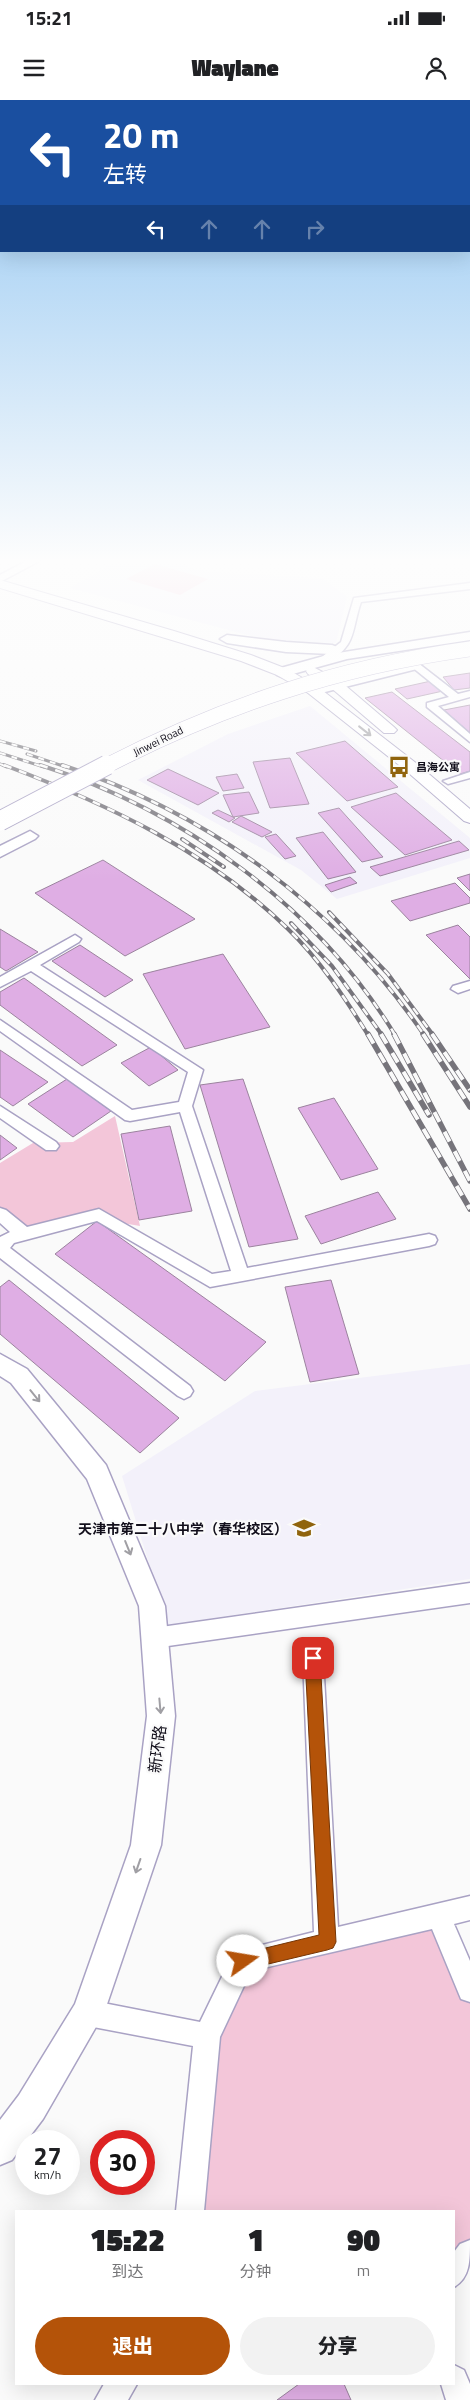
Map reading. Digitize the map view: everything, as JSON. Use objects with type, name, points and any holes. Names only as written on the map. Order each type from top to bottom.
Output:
[{"type":"main road","points":[[265,665],[282,672],[313,690],[410,766],[470,818]]},
{"type":"main road","name":"Jinwei Road","points":[[0,810],[153,733],[226,701],[340,665]]},
{"type":"main road","name":"Jinwei Road","points":[[0,822],[142,748],[254,700],[360,669],[380,665]]},
{"type":"main road","points":[[313,690],[414,665]]},
{"type":"main road","points":[[282,672],[302,666],[335,684],[470,799]]},
{"type":"street","points":[[415,665],[455,697]]},
{"type":"street","points":[[470,694],[431,705],[470,739]]},
{"type":"street","points":[[448,781],[470,776]]},
{"type":"street","points":[[0,852],[30,836]]},
{"type":"street","points":[[1,982],[75,939]]},
{"type":"street","points":[[31,965],[196,1070],[185,1106],[241,1275]]},
{"type":"street","points":[[0,1024],[130,1116],[185,1106]]},
{"type":"street","points":[[0,1111],[51,1146]]},
{"type":"street","points":[[0,1214],[24,1234]]},
{"type":"street","points":[[184,1391],[0,1248],[9,1238],[99,1215],[210,1280],[428,1240]]},
{"type":"street","name":"新环路","points":[[0,1364],[19,1376],[97,1472],[152,1606],[160,1716],[146,1846],[88,2013],[31,2107],[0,2148]]},
{"type":"street","points":[[154,1638],[470,1593]]},
{"type":"street","points":[[313,1658],[327,1942]]},
{"type":"street","points":[[190,2210],[207,2036],[243,1961],[470,1908]]},
{"type":"street","points":[[438,1915],[470,1990]]},
{"type":"street","points":[[88,2013],[207,2036]]},
{"type":"street","points":[[455,2272],[470,2254]]},
{"type":"street","points":[[455,2383],[461,2400]]},
{"type":"street","points":[[110,2400],[121,2385]]},
{"type":"shaded area","points":[[310,706],[470,838],[470,858],[337,899],[301,870],[138,780],[228,734]]},
{"type":"shaded area","points":[[115,1116],[140,1226],[87,1217],[26,1231],[0,1210],[0,1163],[33,1143],[73,1142]]},
{"type":"shaded area","name":"天津市第二十八中学（春华校区）","points":[[470,1364],[470,1579],[168,1625],[122,1476],[255,1391]]},
{"type":"shaded area","points":[[435,1927],[470,1995],[470,2259],[455,2276],[455,2210],[198,2210],[226,1961]]},
{"type":"building","points":[[470,673],[470,688],[454,690],[443,677]]},
{"type":"building","points":[[431,681],[443,691],[407,699],[395,689]]},
{"type":"building","points":[[392,692],[470,752],[470,771],[460,774],[365,698]]},
{"type":"building","points":[[470,705],[470,733],[444,710]]},
{"type":"building","points":[[345,741],[398,787],[347,801],[296,753]]},
{"type":"building","points":[[290,758],[309,804],[270,808],[253,762]]},
{"type":"building","points":[[168,769],[219,793],[198,805],[147,780]]},
{"type":"building","points":[[237,774],[244,788],[223,791],[216,777]]},
{"type":"building","points":[[249,792],[259,813],[233,817],[223,795]]},
{"type":"building","points":[[396,793],[452,840],[405,855],[351,807]]},
{"type":"building","points":[[339,808],[383,857],[362,862],[318,813]]},
{"type":"building","points":[[218,810],[235,818],[229,822],[212,813]]},
{"type":"building","points":[[241,816],[272,832],[262,837],[232,822]]},
{"type":"building","points":[[323,832],[356,872],[328,879],[296,838]]},
{"type":"building","points":[[276,834],[296,856],[285,859],[265,837]]},
{"type":"building","points":[[459,841],[469,850],[380,876],[370,867]]},
{"type":"building","points":[[103,860],[195,919],[125,956],[35,893]]},
{"type":"building","points":[[470,874],[470,891],[457,878]]},
{"type":"building","points":[[350,877],[357,883],[331,892],[325,885]]},
{"type":"building","points":[[455,883],[470,898],[470,903],[410,921],[391,901]]},
{"type":"building","points":[[458,925],[470,937],[470,979],[426,935]]},
{"type":"building","points":[[0,929],[38,952],[6,971],[0,967]]},
{"type":"building","points":[[80,945],[133,980],[105,997],[52,961]]},
{"type":"building","points":[[223,954],[270,1027],[185,1049],[143,974]]},
{"type":"building","points":[[24,978],[117,1045],[82,1066],[0,1005],[0,992]]},
{"type":"building","points":[[151,1047],[178,1070],[149,1086],[121,1063]]},
{"type":"building","points":[[0,1050],[48,1082],[13,1106],[0,1097]]},
{"type":"building","points":[[67,1079],[111,1111],[73,1137],[28,1104]]},
{"type":"building","points":[[243,1079],[298,1239],[249,1247],[200,1085]]},
{"type":"building","points":[[334,1098],[378,1169],[341,1180],[298,1108]]},
{"type":"building","points":[[170,1126],[192,1211],[139,1220],[121,1134]]},
{"type":"building","points":[[0,1135],[17,1148],[0,1160]]},
{"type":"building","points":[[378,1192],[396,1219],[321,1244],[305,1216]]},
{"type":"building","points":[[97,1221],[266,1342],[225,1381],[55,1254]]},
{"type":"building","points":[[9,1280],[179,1418],[140,1453],[0,1334],[0,1287]]},
{"type":"building","points":[[331,1280],[359,1374],[310,1382],[285,1287]]},
{"type":"building","points":[[298,2385],[344,2385],[351,2400],[277,2400]]},
{"type":"railway","points":[[0,741],[36,751]]},
{"type":"railway","points":[[0,753],[44,767]]},
{"type":"railway","points":[[27,754],[66,767]]},
{"type":"railway","points":[[0,764],[7,767]]},
{"type":"railway","points":[[4,765],[118,813],[155,832],[224,876],[257,901],[311,953],[368,1035]]},
{"type":"railway","points":[[40,765],[93,784],[144,808],[194,836],[242,868],[286,905],[327,945],[363,988],[395,1035]]},
{"type":"railway","points":[[62,765],[116,785],[168,809],[218,838],[266,870],[310,906],[351,946],[389,989],[424,1035]]},
{"type":"railway","points":[[182,839],[224,867]]},
{"type":"railway","points":[[329,912],[388,974],[433,1035]]},
{"type":"railway","points":[[291,923],[332,966],[382,1035]]},
{"type":"railway","points":[[368,1034],[470,1209]]},
{"type":"railway","points":[[381,1034],[429,1115]]},
{"type":"railway","points":[[394,1034],[470,1181]]},
{"type":"railway","points":[[423,1034],[470,1107]]},
{"type":"railway","points":[[432,1034],[470,1090]]},
{"type":"place","name":"昌海公寓","points":[[399,767]]},
{"type":"place","name":"天津市第二十八中学（春华校区）","points":[[304,1528]]},
{"type":"route","points":[[243,1961],[327,1942],[313,1658]]}]
